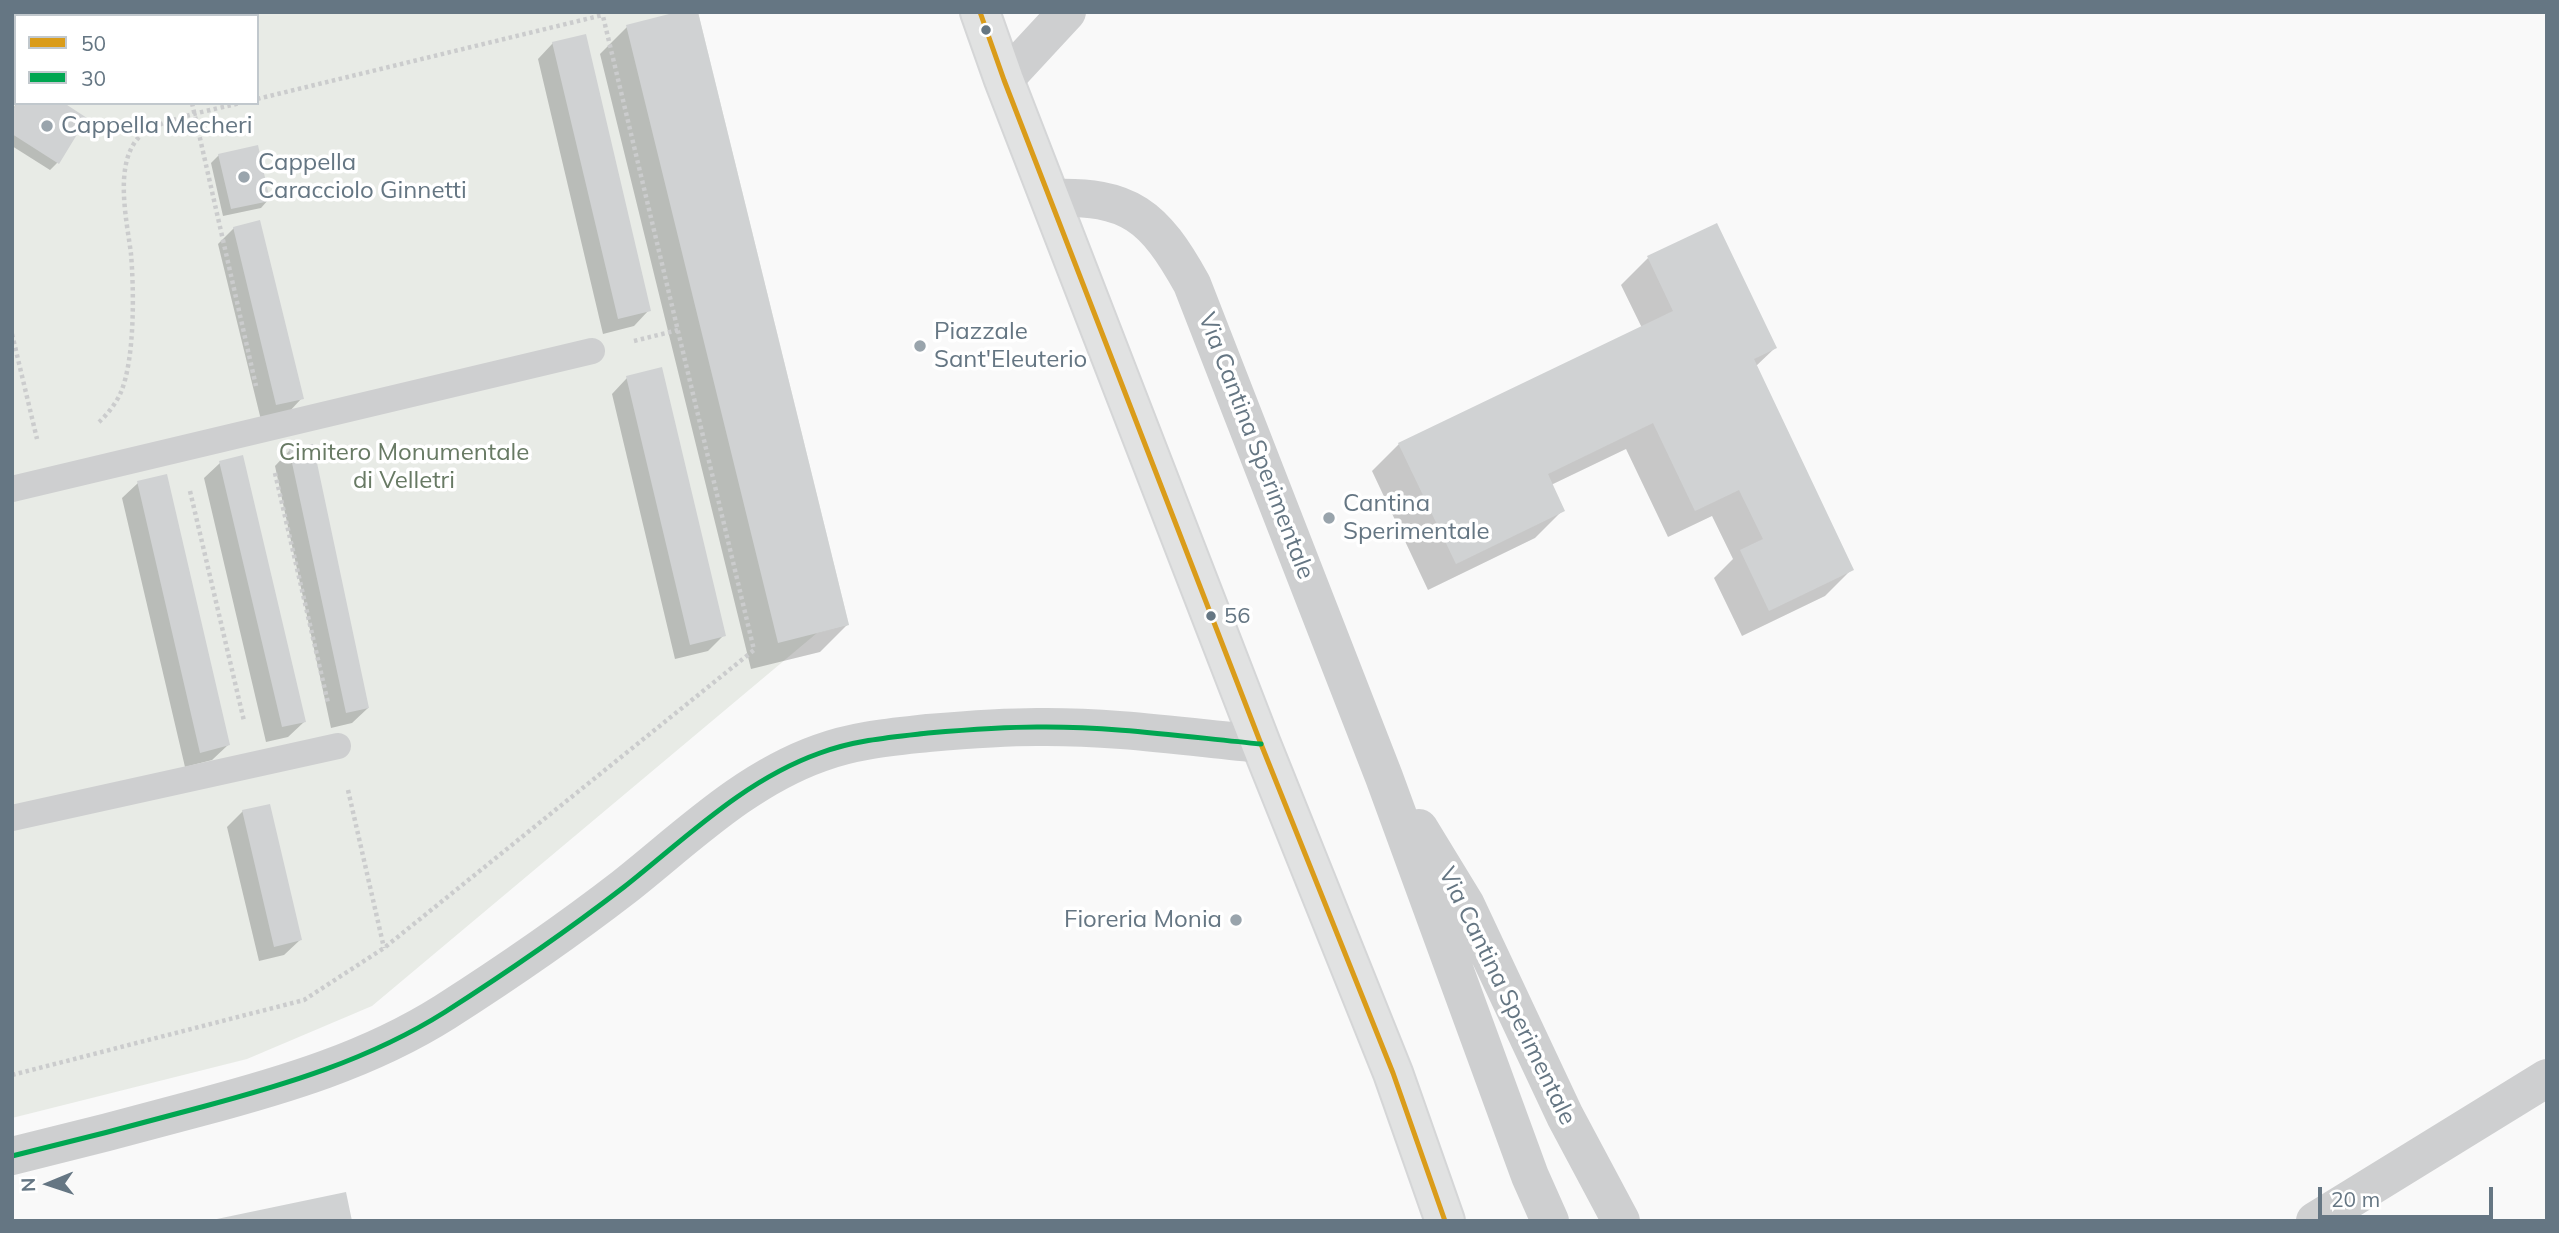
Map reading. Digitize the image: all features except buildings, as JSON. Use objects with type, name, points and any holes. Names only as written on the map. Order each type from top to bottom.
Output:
[{"type":"main road","points":[[980,12],[1261,744],[1393,1073],[1445,1221]]},
{"type":"street","points":[[1004,80],[1067,12]]},
{"type":"street","name":"Via Cantina Sperimentale","points":[[1050,198],[1093,198],[1112,201],[1132,209],[1157,232],[1182,266],[1200,305],[1384,777],[1530,1177],[1550,1221]]},
{"type":"street","points":[[12,1156],[145,1123],[279,1085],[370,1052],[442,1013],[553,939],[758,782],[823,751],[896,737],[1035,727],[1125,731],[1261,744]]},
{"type":"street","name":"Via Cantina Sperimentale","points":[[1384,777],[1433,848],[1466,905],[1565,1116],[1621,1221]]},
{"type":"street","points":[[2315,1221],[2547,1078]]},
{"type":"lane","points":[[12,489],[592,351]]},
{"type":"lane","points":[[12,818],[338,746]]},
{"type":"path","points":[[12,1075],[304,1000],[384,948],[754,650],[603,14],[259,99]]},
{"type":"path","points":[[192,105],[384,948]]},
{"type":"path","points":[[94,426],[103,419],[121,393],[130,351],[133,313],[131,258],[123,186],[130,155],[140,135],[154,127],[232,105]]},
{"type":"path","points":[[12,334],[47,481]]},
{"type":"path","points":[[180,450],[255,764]]},
{"type":"green space","name":"Cimitero Monumentale di Velletri","points":[[12,12],[698,12],[849,625],[817,633],[372,1006],[247,1059],[12,1118]]},
{"type":"transit line","name":"50","points":[[980,12],[1261,744],[1393,1073],[1445,1221]]},
{"type":"transit line","name":"30","points":[[12,1156],[262,1090],[325,1069],[386,1044],[445,1012],[558,936],[741,794],[792,764],[820,753],[860,742],[901,736],[1023,727],[1121,730],[1261,744]]},
{"type":"place","name":"Cappella Mecheri","points":[[47,126]]},
{"type":"place","name":"Cappella Caracciolo Ginnetti","points":[[244,177]]},
{"type":"place","name":"Piazzale Sant'Eleuterio","points":[[920,346]]},
{"type":"place","name":"Cantina Sperimentale","points":[[1329,518]]},
{"type":"place","name":"56","points":[[1211,616]]},
{"type":"place","name":"Fioreria Monia","points":[[1236,920]]}]
